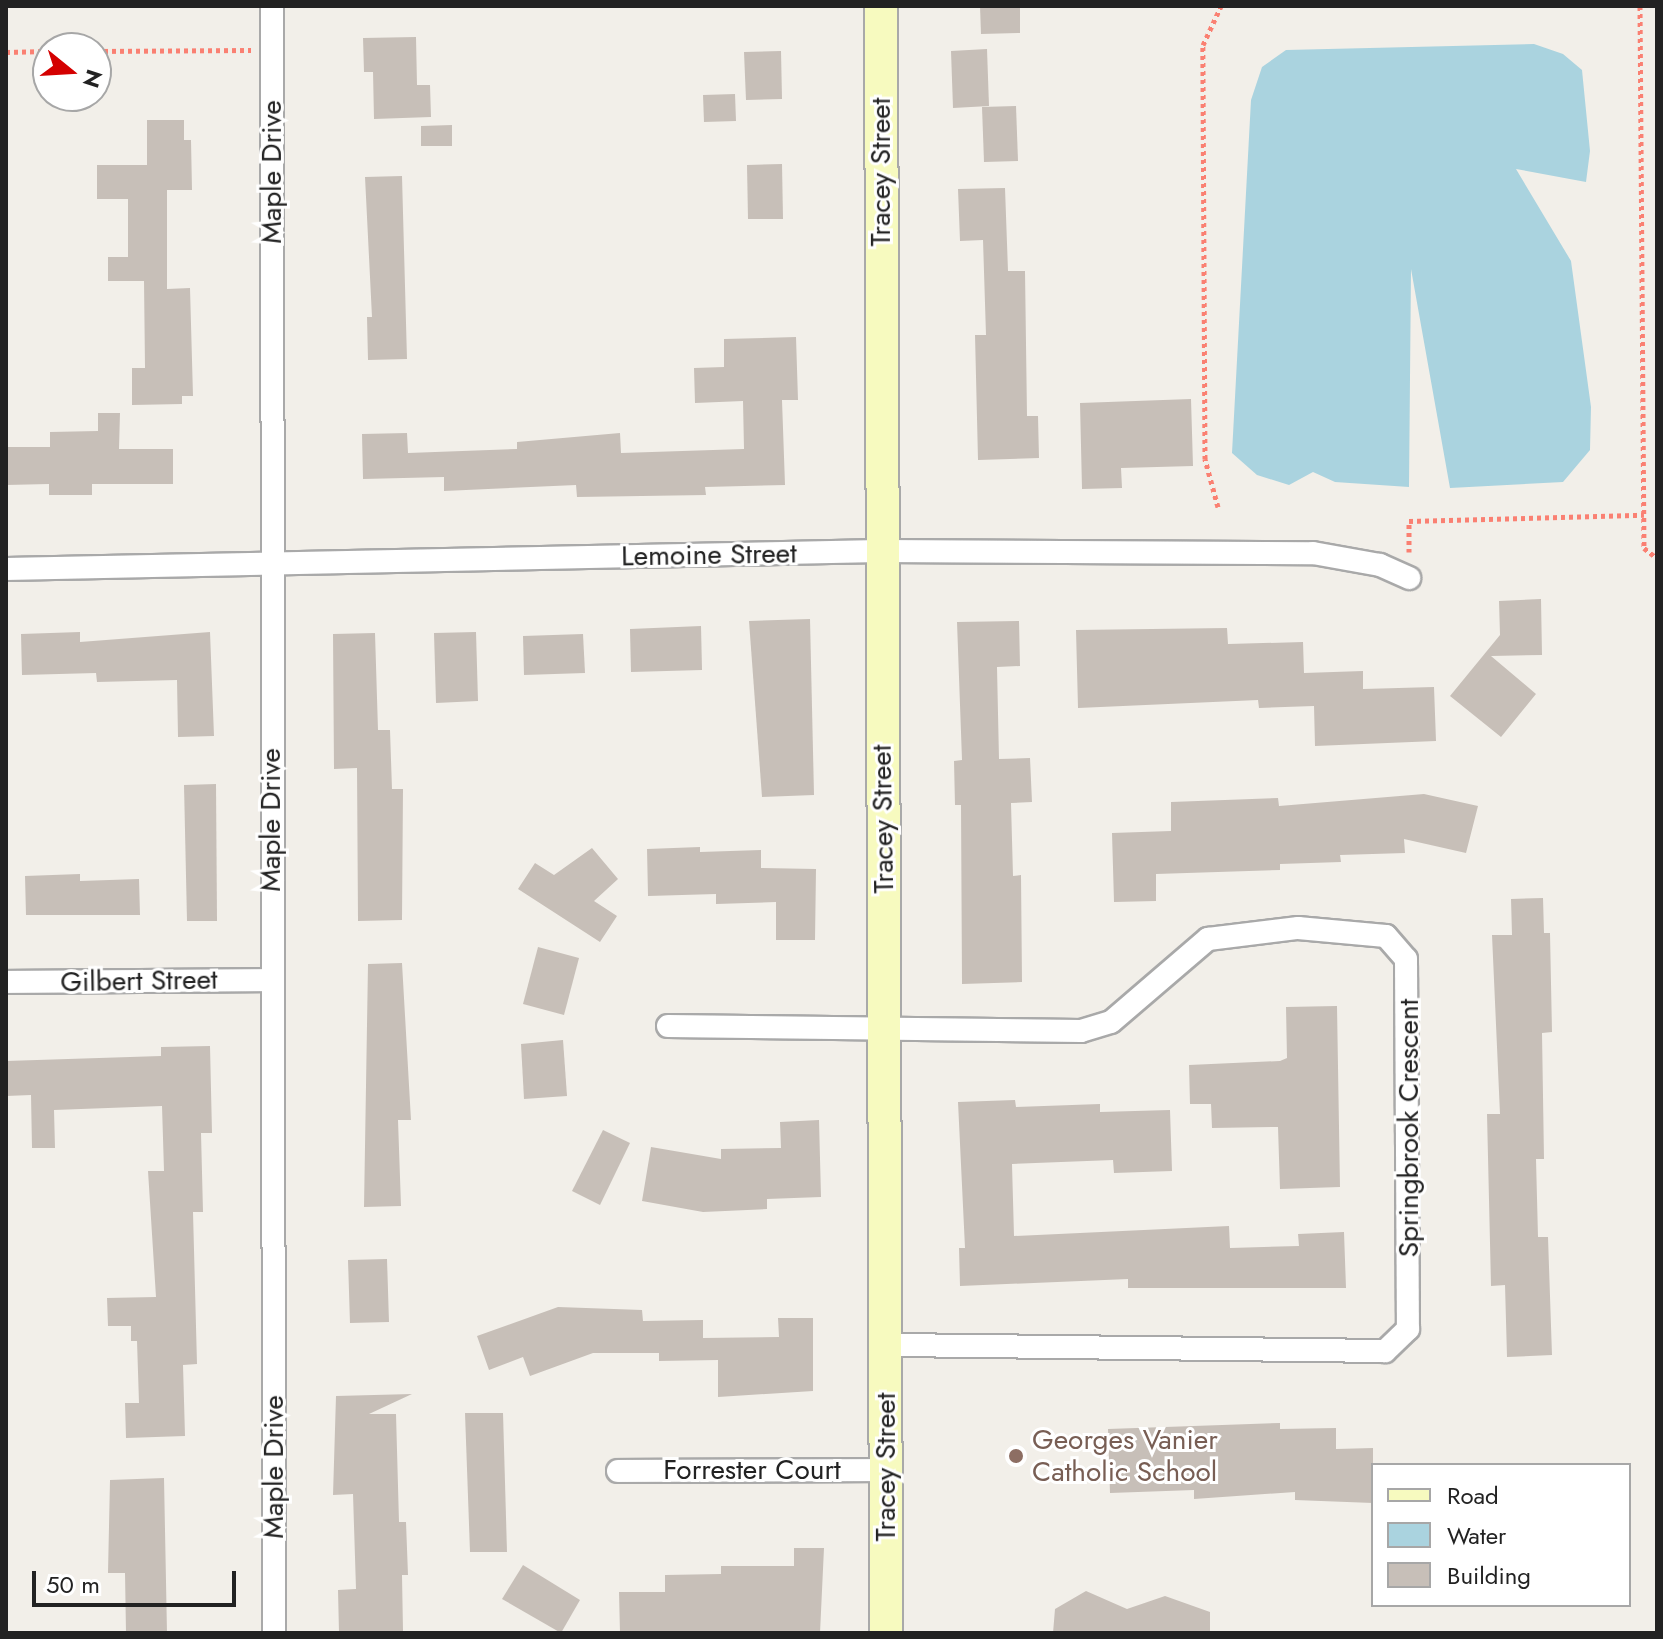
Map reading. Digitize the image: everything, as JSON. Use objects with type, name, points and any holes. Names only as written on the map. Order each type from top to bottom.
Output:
[{"type":"street","name":"Maple Drive","points":[[272,6],[274,1633]]},
{"type":"street","name":"Tracey Street","points":[[881,6],[880,551],[886,1029],[886,1633]]},
{"type":"street","name":"Lemoine Street","points":[[6,569],[272,567],[880,551],[1313,553],[1380,565],[1409,578]]},
{"type":"street","name":"Springbrook Crescent","points":[[668,1026],[1081,1031],[1111,1022],[1208,939],[1298,928],[1386,936],[1406,959],[1409,989],[1408,1329],[1385,1351],[886,1345]]},
{"type":"street","name":"Gilbert Street","points":[[6,982],[271,980]]},
{"type":"street","name":"Forrester Court","points":[[618,1471],[887,1470]]},
{"type":"path","points":[[1218,507],[1205,459],[1203,45],[1221,6]]},
{"type":"path","points":[[1640,6],[1644,548],[1657,558]]},
{"type":"path","points":[[112,51],[272,50]]},
{"type":"path","points":[[6,52],[32,51]]},
{"type":"path","points":[[1409,578],[1409,521],[1644,515]]},
{"type":"water","points":[[1534,44],[1563,54],[1582,70],[1590,151],[1586,182],[1516,169],[1571,261],[1591,407],[1590,450],[1563,482],[1450,488],[1411,269],[1409,487],[1335,482],[1313,472],[1289,485],[1257,475],[1232,453],[1251,100],[1262,67],[1286,50]]},
{"type":"building","points":[[980,6],[1020,6],[1020,33],[981,34]]},
{"type":"building","points":[[416,37],[417,85],[430,85],[431,117],[374,119],[373,72],[364,72],[363,38]]},
{"type":"building","points":[[987,49],[989,106],[953,108],[951,51]]},
{"type":"building","points":[[781,51],[782,99],[746,100],[744,52]]},
{"type":"building","points":[[735,94],[736,121],[704,122],[703,95]]},
{"type":"building","points":[[1016,106],[1018,161],[984,162],[982,107]]},
{"type":"building","points":[[147,120],[184,120],[184,140],[191,140],[192,190],[167,190],[167,289],[190,288],[193,396],[182,396],[182,404],[132,405],[132,368],[145,368],[144,281],[108,281],[108,257],[128,257],[128,199],[97,199],[97,165],[147,165]]},
{"type":"building","points":[[452,125],[452,146],[421,146],[421,126]]},
{"type":"building","points":[[782,164],[783,219],[748,219],[747,165]]},
{"type":"building","points":[[402,176],[407,359],[368,360],[367,317],[372,317],[365,177]]},
{"type":"building","points":[[1005,188],[1008,271],[1025,271],[1027,416],[1038,416],[1039,458],[978,460],[975,335],[986,335],[983,240],[960,241],[958,189]]},
{"type":"building","points":[[796,337],[798,400],[782,400],[785,485],[705,487],[706,495],[577,497],[576,485],[444,491],[444,477],[363,479],[362,434],[407,433],[408,453],[517,449],[517,442],[620,433],[621,453],[744,449],[743,401],[695,403],[694,368],[724,367],[724,339]]},
{"type":"building","points":[[1191,399],[1193,466],[1121,468],[1122,488],[1082,489],[1080,403]]},
{"type":"building","points":[[98,413],[120,413],[119,449],[173,449],[173,484],[92,484],[92,495],[49,495],[49,484],[6,485],[6,447],[50,447],[50,432],[98,431]]},
{"type":"building","points":[[1541,599],[1542,655],[1491,656],[1536,694],[1501,737],[1450,696],[1500,635],[1499,601]]},
{"type":"building","points":[[810,619],[814,795],[762,797],[749,621]]},
{"type":"building","points":[[1019,621],[1020,666],[997,667],[999,759],[1030,758],[1032,802],[1011,803],[1013,876],[1021,875],[1022,982],[962,984],[961,805],[955,805],[954,761],[962,760],[957,622]]},
{"type":"building","points":[[701,626],[702,670],[631,672],[630,629]]},
{"type":"building","points":[[1227,628],[1228,644],[1303,642],[1304,673],[1363,671],[1363,689],[1434,687],[1436,741],[1315,746],[1314,706],[1259,708],[1258,700],[1078,708],[1076,630]]},
{"type":"building","points":[[80,632],[80,642],[210,632],[214,736],[178,737],[177,680],[97,682],[96,673],[22,675],[21,634]]},
{"type":"building","points":[[476,632],[478,701],[436,703],[434,633]]},
{"type":"building","points":[[375,633],[378,730],[390,730],[392,789],[403,789],[402,920],[358,921],[357,768],[334,769],[333,634]]},
{"type":"building","points":[[583,634],[585,673],[524,675],[523,636]]},
{"type":"building","points":[[216,784],[217,921],[187,921],[184,785]]},
{"type":"building","points":[[1424,794],[1478,806],[1466,853],[1404,839],[1405,853],[1340,855],[1341,862],[1280,864],[1280,870],[1156,874],[1156,901],[1114,902],[1112,833],[1171,831],[1171,802],[1278,798],[1279,806]]},
{"type":"building","points":[[700,847],[700,852],[761,850],[761,868],[816,869],[815,940],[776,940],[776,902],[716,904],[716,894],[648,896],[647,849]]},
{"type":"building","points":[[592,848],[618,879],[594,901],[617,916],[600,942],[518,889],[535,863],[554,875]]},
{"type":"building","points":[[80,874],[80,881],[139,879],[140,915],[26,915],[25,876]]},
{"type":"building","points":[[1543,898],[1544,933],[1550,933],[1552,1032],[1542,1033],[1544,1159],[1536,1159],[1538,1237],[1548,1237],[1552,1355],[1507,1357],[1505,1285],[1491,1286],[1487,1114],[1500,1114],[1492,935],[1512,935],[1511,899]]},
{"type":"building","points":[[538,947],[579,958],[564,1015],[523,1004]]},
{"type":"building","points":[[402,963],[411,1120],[398,1120],[401,1206],[364,1207],[368,964]]},
{"type":"building","points":[[1337,1006],[1340,1187],[1280,1189],[1278,1127],[1212,1128],[1211,1104],[1190,1104],[1189,1065],[1280,1061],[1287,1058],[1286,1007]]},
{"type":"building","points":[[563,1040],[567,1096],[524,1099],[521,1044]]},
{"type":"building","points":[[210,1046],[212,1133],[201,1133],[203,1212],[193,1212],[197,1364],[183,1365],[185,1436],[126,1438],[125,1403],[139,1403],[137,1341],[131,1341],[131,1326],[108,1326],[107,1298],[156,1297],[148,1171],[164,1171],[162,1106],[54,1110],[55,1148],[32,1148],[31,1095],[6,1096],[6,1061],[161,1056],[161,1047]]},
{"type":"building","points":[[1015,1100],[1016,1107],[1100,1104],[1100,1112],[1170,1110],[1172,1171],[1114,1173],[1113,1160],[1012,1164],[1014,1236],[1229,1226],[1230,1248],[1299,1246],[1298,1234],[1344,1232],[1346,1288],[1128,1288],[1128,1279],[960,1286],[959,1248],[965,1248],[958,1102]]},
{"type":"building","points":[[819,1120],[821,1197],[767,1199],[767,1209],[703,1212],[642,1201],[651,1147],[721,1159],[721,1149],[781,1148],[780,1122]]},
{"type":"building","points":[[603,1130],[630,1143],[600,1205],[572,1191]]},
{"type":"building","points":[[387,1259],[389,1322],[350,1323],[348,1260]]},
{"type":"building","points":[[558,1307],[642,1310],[643,1321],[703,1320],[703,1338],[779,1337],[778,1318],[813,1318],[813,1391],[718,1397],[718,1360],[659,1361],[659,1353],[593,1353],[530,1376],[523,1357],[489,1370],[477,1336]]},
{"type":"building","points":[[412,1394],[369,1414],[396,1414],[399,1522],[406,1522],[408,1575],[402,1575],[403,1631],[339,1633],[338,1590],[356,1589],[353,1494],[333,1495],[336,1396]]},
{"type":"building","points":[[465,1413],[503,1413],[507,1552],[470,1552]]},
{"type":"building","points":[[1280,1423],[1280,1429],[1336,1428],[1336,1449],[1373,1448],[1371,1503],[1295,1500],[1295,1492],[1194,1499],[1194,1490],[1110,1493],[1108,1429]]},
{"type":"building","points":[[164,1478],[167,1633],[126,1633],[125,1573],[108,1573],[110,1480]]},
{"type":"building","points":[[794,1548],[824,1548],[820,1633],[620,1633],[619,1592],[665,1592],[665,1575],[721,1574],[721,1566],[794,1566]]},
{"type":"building","points":[[523,1565],[580,1600],[561,1633],[502,1599]]},
{"type":"building","points":[[1086,1591],[1127,1609],[1165,1596],[1210,1612],[1210,1633],[1053,1633],[1055,1609]]},
{"type":"place","name":"Georges Vanier Catholic School","points":[[1016,1456]]}]
